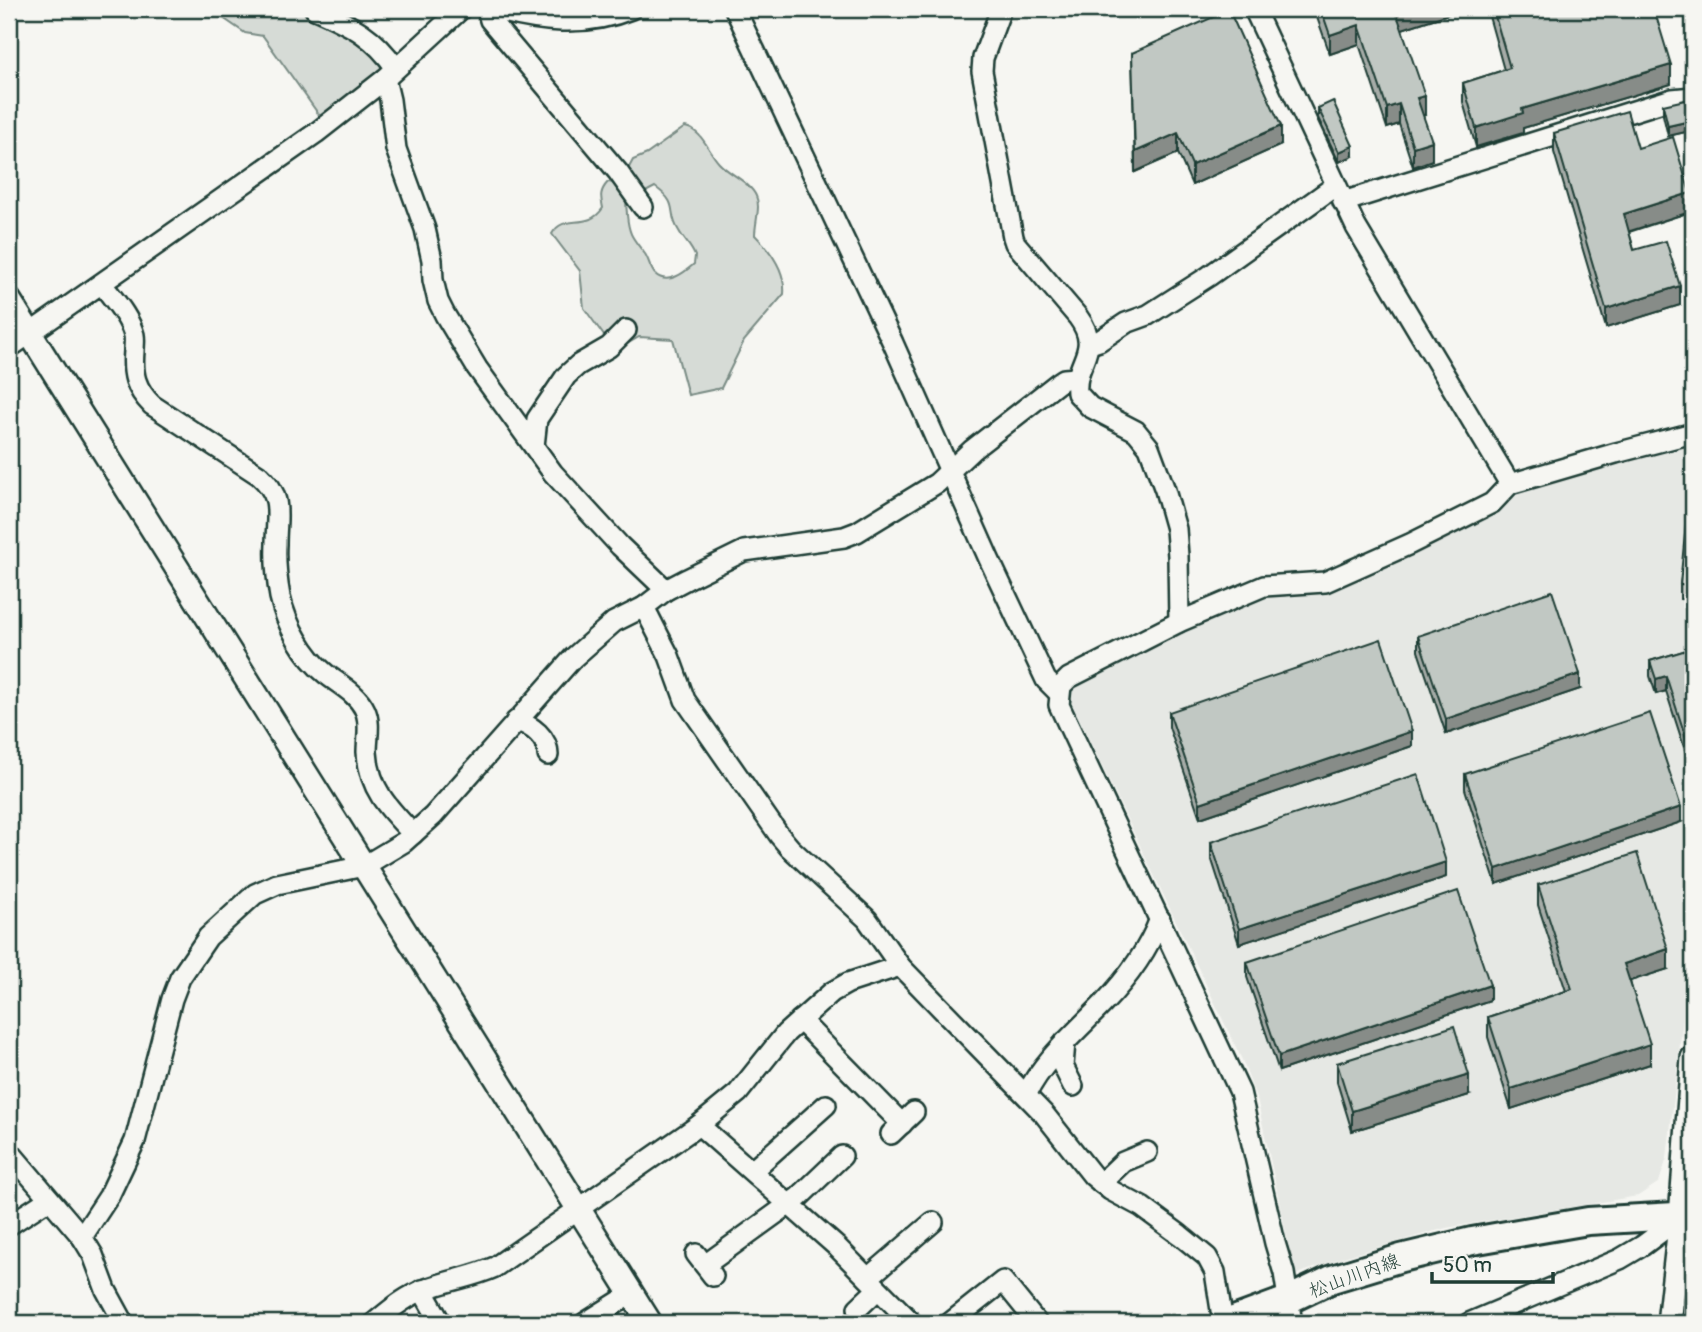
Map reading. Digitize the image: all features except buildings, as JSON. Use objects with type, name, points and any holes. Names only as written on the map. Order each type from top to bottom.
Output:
[{"type":"main road","name":"松山川内線","points":[[1226,1323],[1290,1312],[1343,1276],[1401,1258],[1472,1241],[1588,1221],[1687,1216]]},
{"type":"street","points":[[315,9],[371,38],[391,74],[390,100],[396,149],[425,229],[438,301],[477,368],[553,473],[585,510],[666,590]]},
{"type":"street","points":[[9,348],[316,133],[391,74],[461,9]]},
{"type":"street","points":[[631,9],[608,15],[550,22],[489,9],[490,20],[618,172],[643,207]]},
{"type":"street","points":[[735,9],[887,331],[1046,680],[1059,693]]},
{"type":"street","points":[[1002,9],[983,58],[982,71],[1013,237],[1015,243],[1083,324],[1090,344],[1077,378],[1077,393],[1090,407],[1136,431],[1149,446],[1176,529],[1179,622]]},
{"type":"street","points":[[1254,9],[1339,194],[1370,253],[1510,484]]},
{"type":"street","points":[[1090,344],[1126,323],[1148,315],[1339,194],[1672,99],[1693,97]]},
{"type":"street","points":[[102,284],[131,325],[135,338],[133,374],[136,387],[142,396],[269,484],[278,505],[275,543],[277,575],[280,599],[288,621],[312,660],[356,696],[366,711],[369,725],[367,753],[373,785],[385,804],[413,834]]},
{"type":"street","points":[[9,300],[649,1323]]},
{"type":"street","points":[[534,446],[537,419],[566,376],[578,365],[609,347],[626,330]]},
{"type":"street","points":[[82,1237],[109,1196],[135,1141],[172,999],[180,978],[208,937],[255,894],[277,884],[364,866],[394,850],[433,816],[585,646],[614,622],[644,607],[666,590],[744,551],[844,537],[857,532],[923,493],[986,437],[1058,383],[1064,379],[1077,378]]},
{"type":"street","points":[[1290,1312],[1284,1273],[1240,1092],[1059,705],[1061,686],[1069,678],[1179,622],[1264,586],[1325,582],[1410,544],[1492,503],[1510,484],[1693,433]]},
{"type":"street","points":[[644,607],[674,667],[685,699],[779,835],[867,919],[900,966],[1027,1094],[1101,1183],[1142,1207],[1208,1257],[1215,1272],[1226,1323]]},
{"type":"street","points":[[516,721],[526,723],[544,739],[548,746],[548,755]]},
{"type":"street","points":[[1027,1094],[1065,1042],[1120,984],[1154,934],[1160,919]]},
{"type":"street","points":[[374,1323],[422,1290],[479,1275],[495,1267],[699,1125],[749,1082],[786,1033],[816,1004],[840,987],[900,966]]},
{"type":"street","points":[[800,1020],[902,1123]]},
{"type":"street","points":[[1065,1042],[1063,1066],[1073,1086]]},
{"type":"street","points":[[1669,1323],[1687,1216],[1693,1058]]},
{"type":"street","points":[[752,1171],[826,1105]]},
{"type":"street","points":[[699,1125],[836,1246],[912,1323]]},
{"type":"street","points":[[9,1151],[82,1237],[124,1323]]},
{"type":"street","points":[[1101,1183],[1123,1162],[1147,1152]]},
{"type":"street","points":[[705,1265],[789,1204],[842,1156]]},
{"type":"street","points":[[9,1225],[49,1199]]},
{"type":"street","points":[[1469,1323],[1503,1317],[1620,1259],[1687,1216]]},
{"type":"street","points":[[858,1308],[873,1283],[933,1222]]},
{"type":"street","points":[[950,1323],[1003,1281],[1037,1323]]},
{"type":"street","points":[[422,1290],[441,1323]]},
{"type":"street","points":[[585,1323],[631,1294]]},
{"type":"shaded area","points":[[210,9],[352,9],[356,11],[344,27],[389,65],[322,119],[263,36],[245,33]]},
{"type":"shaded area","points":[[685,127],[696,132],[719,163],[753,191],[758,205],[755,235],[776,262],[784,285],[784,294],[744,341],[721,388],[688,395],[673,339],[639,337],[615,351],[584,308],[580,271],[552,234],[563,224],[583,221],[597,215],[603,208],[603,188],[608,182],[614,183],[627,198],[630,232],[655,274],[665,279],[671,278],[694,264],[695,256],[675,224],[668,199],[655,187],[640,195],[626,173],[633,160],[647,154]]},
{"type":"shaded area","points":[[1693,440],[1693,931],[1667,1158],[1659,1182],[1638,1196],[1446,1228],[1347,1256],[1295,1275],[1258,1103],[1243,1062],[1070,699],[1070,689],[1076,678],[1184,626],[1266,596],[1332,589],[1495,513],[1519,494],[1601,469],[1617,459]]}]
